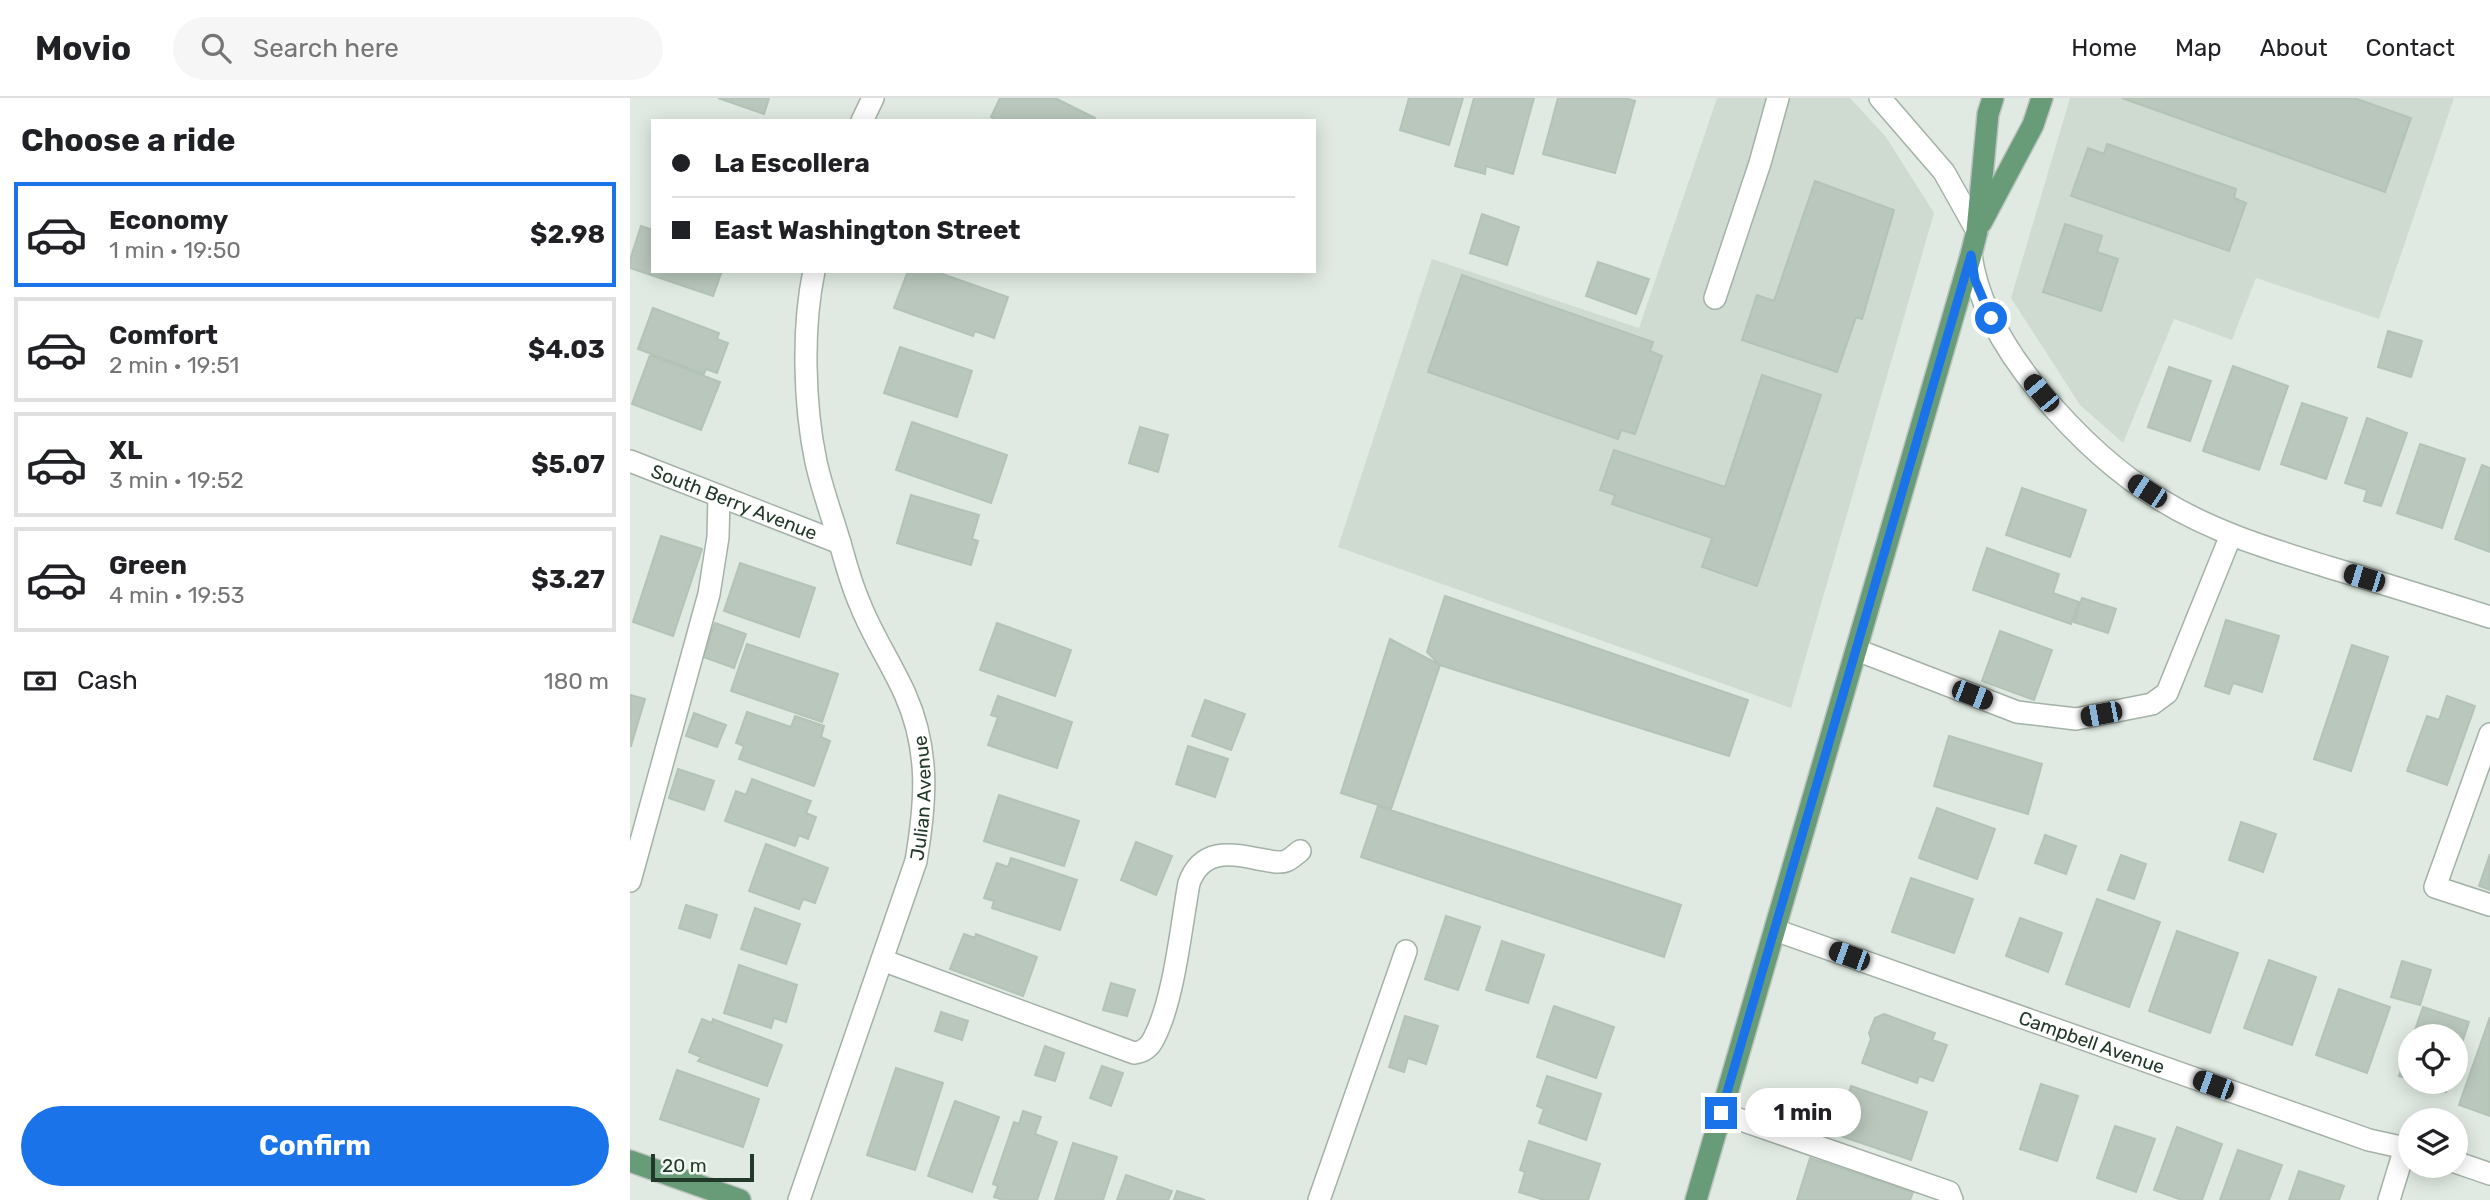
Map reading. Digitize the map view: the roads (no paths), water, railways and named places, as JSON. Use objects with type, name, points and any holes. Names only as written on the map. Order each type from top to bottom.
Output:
[{"type":"main road","points":[[1696,1200],[1971,255],[1977,231],[1988,114],[1993,98]]},
{"type":"main road","points":[[1977,231],[2034,125],[2042,98]]},
{"type":"main road","points":[[630,1161],[740,1200]]},
{"type":"street","points":[[863,119],[873,98]]},
{"type":"street","points":[[1715,299],[1760,163],[1778,98]]},
{"type":"street","points":[[1880,98],[1944,172],[1977,231]]},
{"type":"street","points":[[1971,255],[1980,293],[2001,337],[2029,379],[2071,428],[2134,482],[2188,516],[2231,535],[2490,617]]},
{"type":"street","name":"Julian Avenue","points":[[799,1200],[916,861],[924,811],[925,778],[921,745],[906,696],[860,606],[816,460],[808,393],[809,296],[814,273]]},
{"type":"street","name":"South Berry Avenue","points":[[630,461],[840,542]]},
{"type":"street","points":[[630,881],[640,806],[709,594],[718,537],[719,496]]},
{"type":"street","points":[[1857,650],[2017,712],[2076,719],[2152,704],[2167,693],[2231,535]]},
{"type":"street","points":[[2490,734],[2435,887],[2490,905]]},
{"type":"street","points":[[882,960],[1133,1053],[1140,1052],[1147,1048],[1154,1038],[1165,1007],[1189,883],[1200,863],[1209,858],[1246,856],[1285,862],[1300,851]]},
{"type":"street","name":"Campbell Avenue","points":[[1775,930],[2369,1140],[2398,1147]]},
{"type":"street","points":[[1319,1200],[1406,951]]},
{"type":"street","points":[[1721,1113],[1949,1192],[1952,1200]]},
{"type":"street","points":[[2468,1166],[2490,1174]]},
{"type":"street","points":[[2389,1200],[2398,1174]]}]
